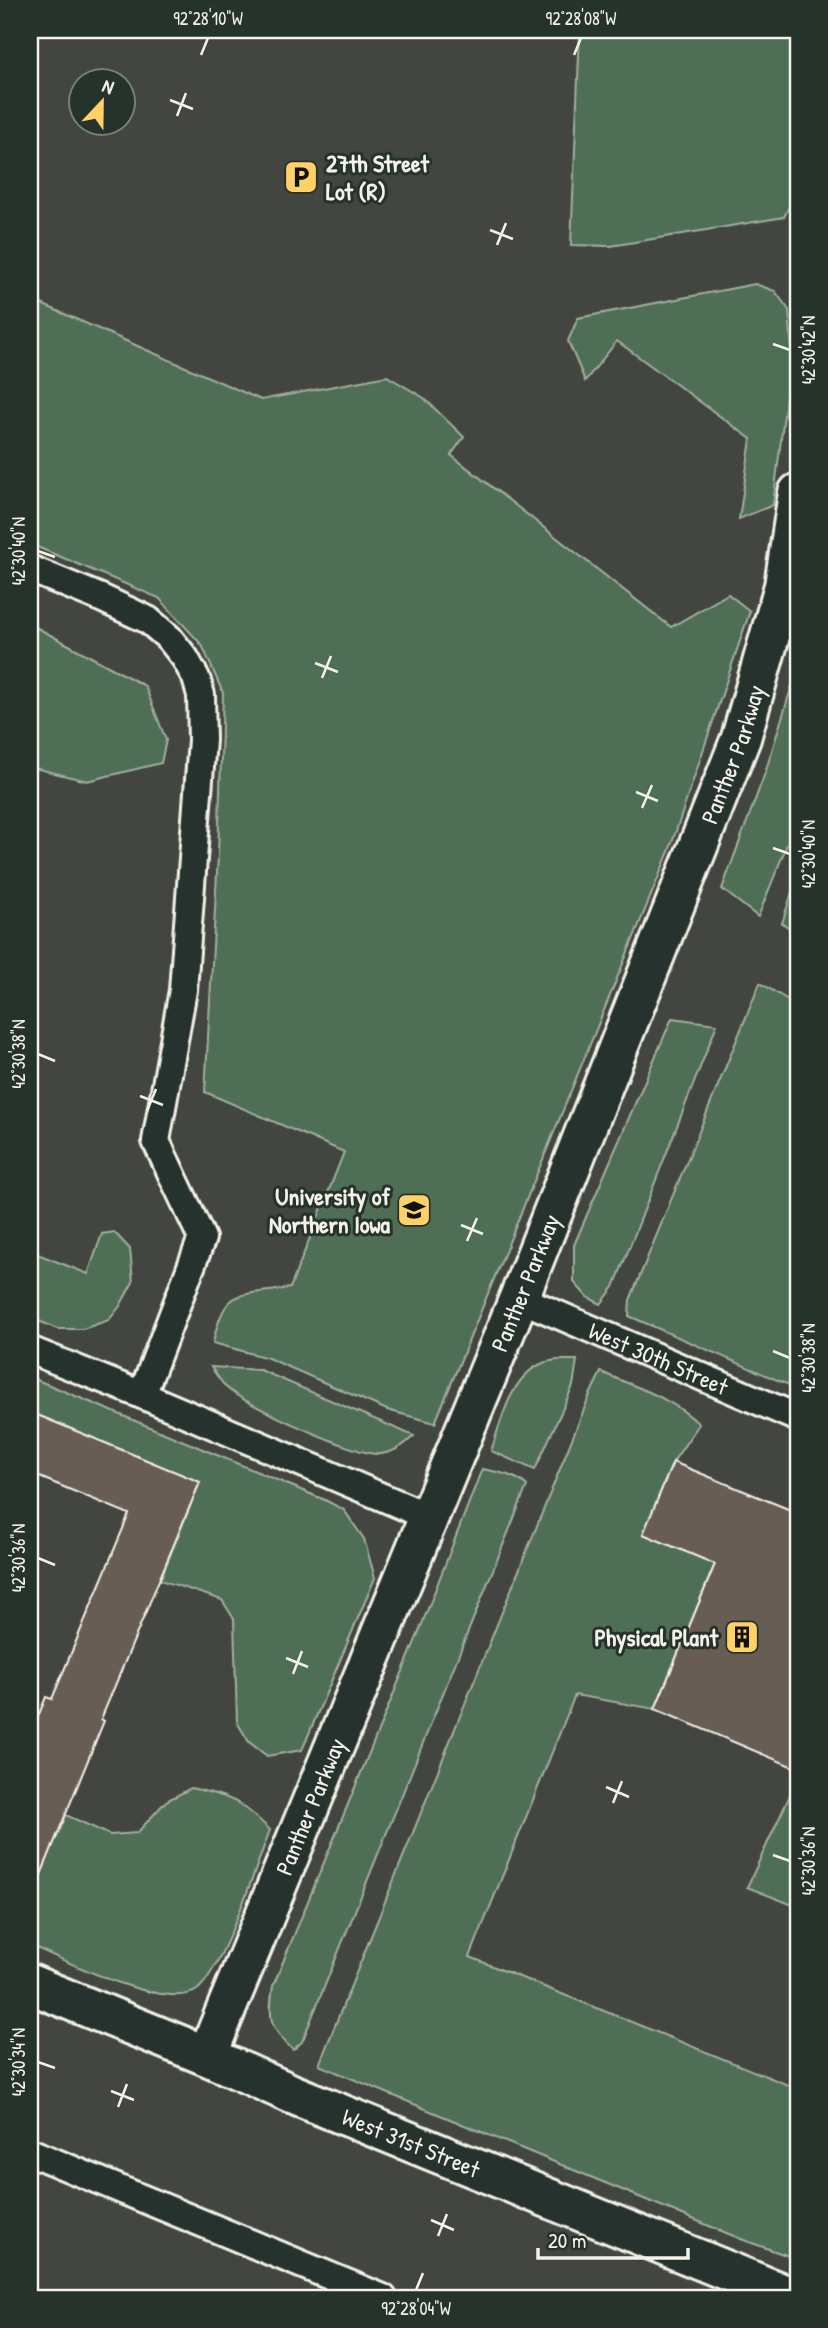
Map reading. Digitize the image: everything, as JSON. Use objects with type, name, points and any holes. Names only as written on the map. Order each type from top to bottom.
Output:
[{"type":"street","name":"Panther Parkway","points":[[208,2056],[519,1298],[741,738],[784,586],[798,493]]},
{"type":"street","name":"West 31st Street","points":[[30,1984],[208,2056],[292,2094],[794,2298]]},
{"type":"lane","points":[[30,569],[148,620],[169,638],[185,658],[201,695],[202,740],[183,990],[156,1142],[202,1238],[142,1395]]},
{"type":"lane","name":"West 30th Street","points":[[519,1298],[798,1418]]},
{"type":"lane","points":[[30,1350],[429,1517]]},
{"type":"lane","points":[[30,2152],[383,2298]]},
{"type":"shaded area","name":"University of Northern Iowa","points":[[30,30],[798,30],[798,2298],[30,2298]]},
{"type":"green space","points":[[580,30],[798,30],[796,192],[784,217],[611,246],[571,245]]},
{"type":"green space","points":[[755,284],[775,291],[789,310],[792,349],[773,505],[739,519],[751,439],[617,341],[585,381],[568,341],[578,318]]},
{"type":"green space","points":[[30,299],[261,400],[387,376],[424,398],[464,437],[451,455],[671,627],[728,594],[750,611],[670,849],[435,1423],[387,1410],[268,1358],[213,1343],[223,1311],[229,1302],[246,1294],[290,1288],[344,1152],[205,1092],[218,855],[223,693],[202,645],[159,598],[30,544]]},
{"type":"green space","points":[[30,624],[145,686],[166,740],[161,763],[87,781],[30,767]]},
{"type":"green space","points":[[798,666],[798,817],[758,917],[722,889],[765,773]]},
{"type":"green space","points":[[798,874],[798,933],[782,923]]},
{"type":"green space","points":[[760,983],[798,1006],[798,1389],[629,1316],[630,1300]]},
{"type":"green space","points":[[672,1018],[717,1024],[614,1287],[601,1304],[587,1297],[574,1282],[574,1245]]},
{"type":"green space","points":[[114,1232],[130,1249],[133,1282],[109,1320],[83,1329],[57,1329],[30,1317],[30,1251],[88,1274],[102,1234]]},
{"type":"green space","points":[[577,1360],[573,1386],[535,1470],[491,1451],[514,1390],[530,1371],[543,1363]]},
{"type":"green space","points":[[211,1367],[260,1370],[414,1436],[399,1448],[381,1454],[350,1447],[303,1429],[239,1397],[225,1387]]},
{"type":"green space","points":[[601,1372],[666,1400],[699,1424],[673,1462],[643,1534],[715,1564],[655,1709],[575,1695],[470,1957],[798,2089],[797,2259],[741,2239],[319,2065]]},
{"type":"green space","points":[[30,1377],[344,1510],[364,1539],[375,1578],[302,1750],[267,1756],[249,1742],[237,1722],[234,1619],[222,1600],[160,1580],[200,1482],[30,1412]]},
{"type":"green space","points":[[482,1469],[512,1477],[527,1486],[302,2042],[293,2050],[279,2035],[272,2022],[273,1986],[417,1637]]},
{"type":"green space","points":[[191,1788],[235,1801],[270,1830],[228,1940],[207,1979],[197,1990],[182,1995],[139,1989],[30,1945],[30,1828],[56,1839],[66,1815],[110,1835],[137,1833],[166,1801]]},
{"type":"green space","points":[[791,1793],[798,1796],[798,1907],[747,1887]]},
{"type":"building","points":[[30,1412],[200,1482],[101,1719],[104,1721],[31,1899],[30,1736],[46,1697],[52,1699],[129,1514],[30,1473]]},
{"type":"building","name":"Physical Plant","points":[[673,1462],[798,1513],[798,1769],[655,1709],[715,1564],[643,1534]]},
{"type":"place","name":"27th Street Lot (R)","points":[[301,177]]},
{"type":"place","name":"University of Northern Iowa","points":[[414,1210]]},
{"type":"place","name":"Physical Plant","points":[[742,1637]]}]
